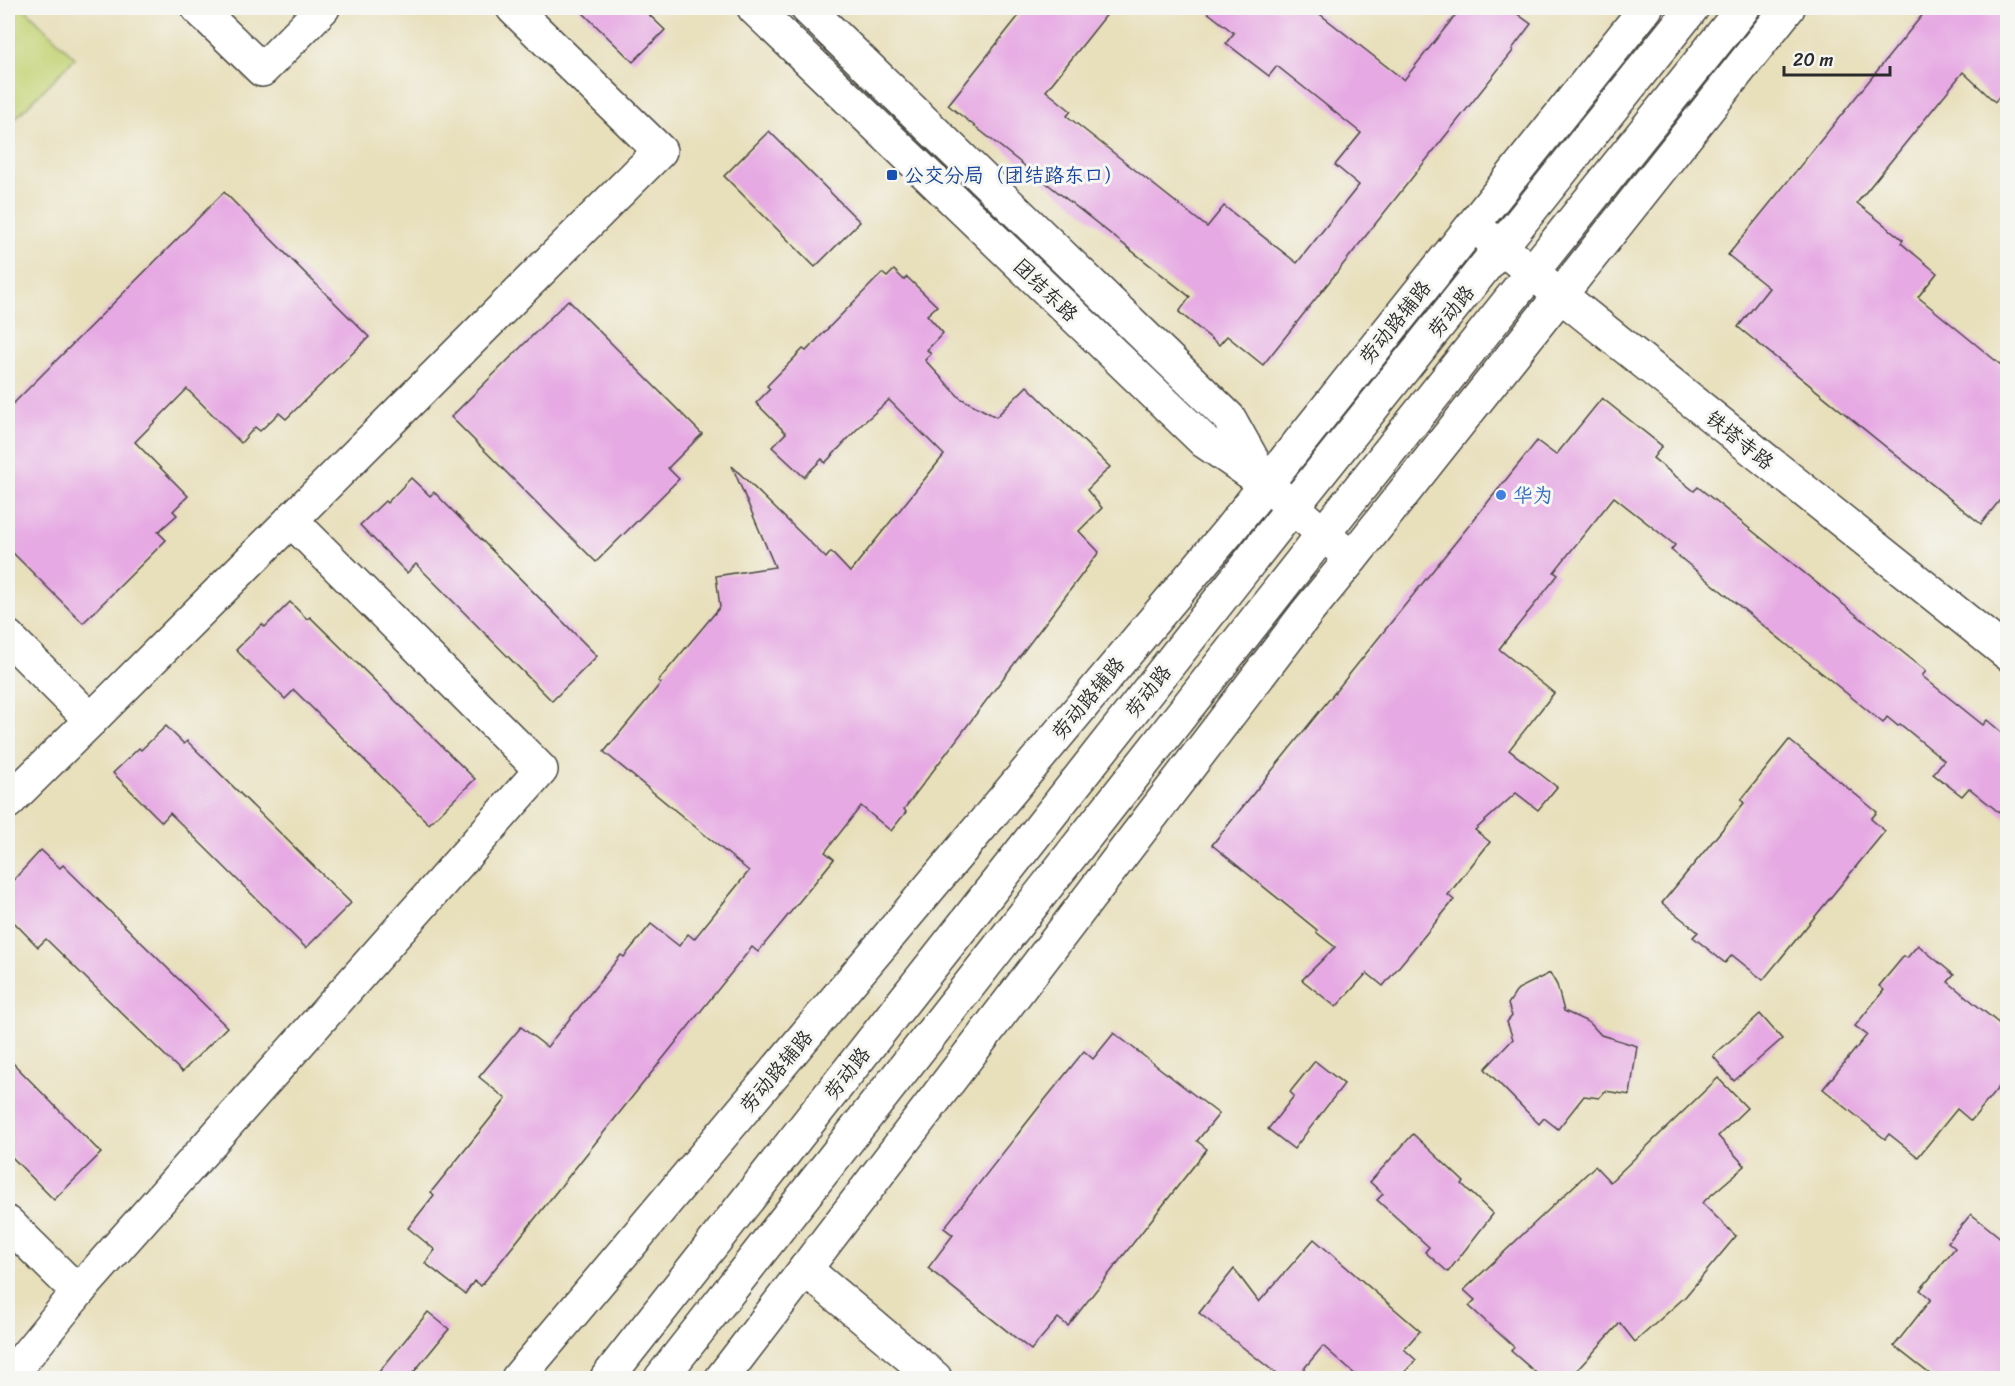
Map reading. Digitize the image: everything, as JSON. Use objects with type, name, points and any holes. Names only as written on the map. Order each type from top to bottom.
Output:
[{"type":"street","points":[[198,8],[262,70],[322,8]]},
{"type":"street","points":[[8,802],[660,151],[513,8]]},
{"type":"street","name":"团结东路","points":[[754,8],[1205,442],[1265,483],[1351,559]]},
{"type":"street","points":[[807,8],[1229,418],[1265,483]]},
{"type":"street","name":"劳动路辅路","points":[[518,1378],[1228,531],[1646,8]]},
{"type":"street","name":"劳动路","points":[[607,1378],[1292,508],[1692,8]]},
{"type":"street","name":"劳动路","points":[[661,1378],[1323,534],[1743,8]]},
{"type":"street","points":[[722,1378],[1300,621],[1788,8]]},
{"type":"street","name":"铁塔寺路","points":[[1473,225],[2007,654]]},
{"type":"street","points":[[8,1378],[78,1292],[541,770],[291,520]]},
{"type":"street","points":[[8,637],[91,720]]},
{"type":"street","points":[[8,1223],[78,1292]]},
{"type":"street","points":[[805,1269],[935,1378]]},
{"type":"green space","points":[[8,8],[24,8],[75,58],[8,126]]},
{"type":"building","points":[[578,8],[642,8],[665,30],[633,62]]},
{"type":"building","points":[[1025,8],[1112,8],[1046,91],[1071,111],[1067,116],[1207,227],[1224,206],[1297,263],[1359,185],[1335,165],[1361,133],[1277,66],[1269,76],[1226,43],[1234,33],[1202,8],[1312,8],[1404,80],[1461,8],[1509,8],[1531,24],[1512,49],[1513,51],[1263,365],[1227,336],[1219,345],[1179,312],[1190,297],[948,105]]},
{"type":"building","points":[[1928,8],[2007,8],[2007,86],[1995,102],[1963,72],[1857,203],[1903,240],[1901,243],[1937,273],[1918,297],[2007,370],[2007,491],[1981,524],[1738,327],[1769,288],[1728,255]]},
{"type":"building","points":[[769,131],[860,222],[815,267],[724,176]]},
{"type":"building","points":[[224,192],[369,337],[286,419],[279,413],[260,431],[255,427],[241,443],[187,389],[135,442],[188,496],[173,511],[177,515],[158,532],[166,540],[83,623],[8,548],[8,409]]},
{"type":"building","points":[[894,270],[904,280],[907,277],[937,306],[927,315],[943,333],[927,350],[931,354],[925,360],[960,398],[996,417],[1027,386],[1110,467],[1087,490],[1102,508],[1079,531],[1099,552],[904,809],[906,812],[891,831],[861,806],[825,852],[834,859],[758,952],[752,947],[481,1286],[474,1281],[465,1294],[425,1263],[435,1250],[408,1228],[434,1195],[431,1192],[506,1099],[479,1077],[521,1027],[547,1047],[621,955],[624,957],[651,924],[679,946],[688,934],[694,939],[749,871],[604,752],[661,683],[658,681],[720,607],[716,576],[775,567],[732,466],[826,558],[831,552],[850,572],[944,455],[889,400],[860,426],[825,463],[822,459],[804,477],[772,447],[786,433],[756,403],[770,389],[767,386],[803,349],[806,351],[882,273],[887,277]]},
{"type":"building","points":[[568,300],[702,434],[668,468],[679,479],[596,562],[451,417]]},
{"type":"building","points":[[1602,398],[1662,446],[1653,458],[1694,491],[1698,487],[1926,671],[1922,676],[1983,725],[1987,720],[2007,737],[2007,819],[1969,788],[1962,796],[1933,774],[1944,760],[1900,724],[1898,726],[1887,717],[1883,723],[1671,550],[1675,545],[1614,497],[1554,572],[1558,575],[1499,649],[1554,693],[1509,750],[1557,787],[1538,810],[1516,793],[1475,830],[1490,842],[1448,895],[1454,900],[1383,986],[1367,973],[1336,1007],[1302,980],[1335,947],[1212,845],[1537,441],[1556,455]]},
{"type":"building","points":[[411,478],[430,496],[434,492],[597,656],[552,701],[416,564],[407,573],[360,525],[385,501],[387,503]]},
{"type":"building","points":[[290,602],[307,619],[310,617],[475,779],[429,824],[294,690],[285,699],[236,650],[262,624],[265,627]]},
{"type":"building","points":[[166,726],[184,744],[187,741],[351,903],[306,948],[170,813],[162,822],[113,773]]},
{"type":"building","points":[[1789,740],[1877,812],[1871,819],[1885,831],[1763,980],[1732,955],[1725,963],[1693,937],[1698,932],[1662,903],[1744,803],[1741,800]]},
{"type":"building","points":[[41,850],[60,868],[63,865],[227,1027],[182,1072],[46,939],[38,947],[8,916],[8,886]]},
{"type":"building","points":[[1918,945],[1954,975],[1948,982],[2007,1030],[2007,1077],[1971,1121],[1957,1109],[1918,1157],[1889,1134],[1885,1139],[1823,1089],[1867,1035],[1855,1026],[1884,990],[1879,986],[1904,956],[1907,958]]},
{"type":"building","points":[[1550,973],[1557,985],[1564,1011],[1590,1023],[1601,1035],[1637,1046],[1630,1095],[1605,1091],[1599,1098],[1584,1096],[1558,1129],[1544,1118],[1539,1124],[1485,1069],[1513,1039],[1507,1022],[1512,1016],[1508,1004],[1518,989]]},
{"type":"building","points":[[1760,1014],[1782,1039],[1734,1081],[1713,1056]]},
{"type":"building","points":[[1114,1033],[1219,1114],[1197,1141],[1207,1149],[1068,1326],[1058,1318],[1031,1350],[928,1268],[953,1235],[944,1228],[1043,1102],[1084,1051],[1093,1059]]},
{"type":"building","points":[[8,1058],[101,1153],[54,1200],[8,1153]]},
{"type":"building","points":[[1315,1061],[1344,1084],[1294,1149],[1268,1129],[1294,1096],[1290,1092]]},
{"type":"building","points":[[1718,1078],[1747,1108],[1718,1136],[1745,1166],[1702,1203],[1736,1236],[1685,1297],[1635,1342],[1620,1323],[1570,1378],[1542,1378],[1511,1351],[1514,1347],[1469,1306],[1475,1300],[1464,1290],[1595,1166],[1610,1182]]},
{"type":"building","points":[[1413,1134],[1464,1182],[1462,1184],[1493,1214],[1448,1272],[1425,1252],[1429,1247],[1377,1200],[1383,1194],[1370,1182]]},
{"type":"building","points":[[1971,1214],[2007,1243],[2007,1366],[1998,1378],[1935,1378],[1894,1346],[1931,1299],[1920,1290],[1955,1248],[1948,1242]]},
{"type":"building","points":[[1314,1239],[1420,1331],[1404,1349],[1416,1360],[1399,1378],[1359,1378],[1323,1346],[1296,1378],[1282,1378],[1199,1313],[1234,1269],[1259,1302]]},
{"type":"building","points":[[428,1312],[449,1329],[409,1378],[374,1378]]},
{"type":"place","name":"公交分局（团结路东口）","points":[[892,175]]},
{"type":"place","name":"华为","points":[[1501,495]]}]
